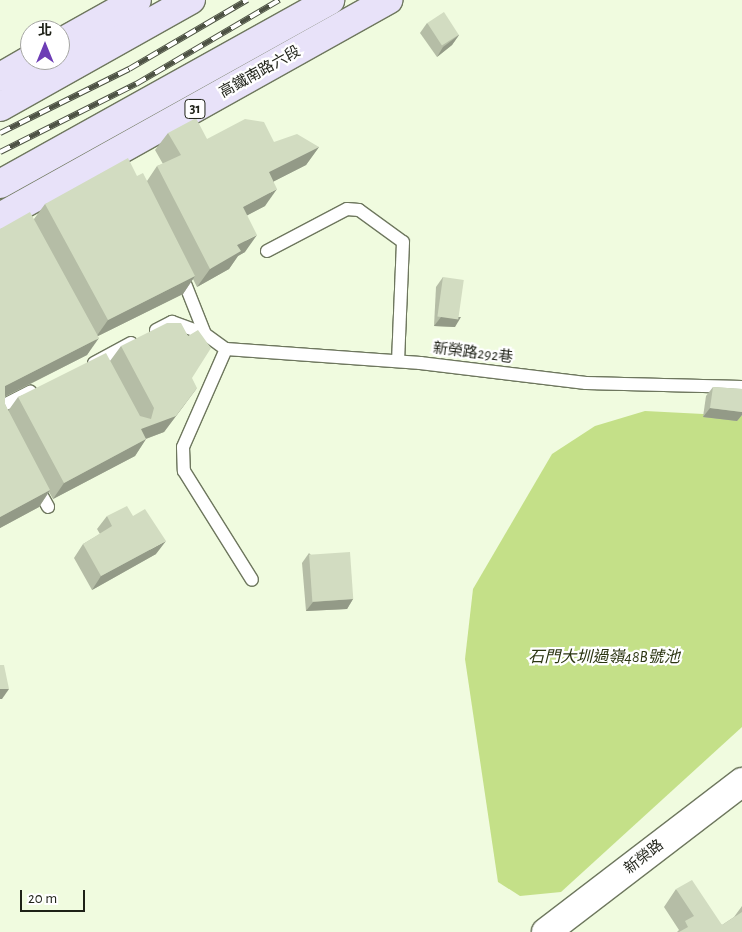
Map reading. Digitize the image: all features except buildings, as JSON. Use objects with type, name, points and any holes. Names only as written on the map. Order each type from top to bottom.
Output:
[{"type":"main road","points":[[70,37],[138,0]]},
{"type":"main road","points":[[0,107],[191,0]]},
{"type":"main road","name":"高鐵南路六段","points":[[6,172],[330,0]]},
{"type":"main road","name":"高鐵南路六段","points":[[14,217],[389,0]]},
{"type":"main road","points":[[0,77],[20,66]]},
{"type":"street","name":"新榮路","points":[[546,932],[742,782]]},
{"type":"lane","points":[[266,252],[347,209],[359,210],[403,242],[398,361]]},
{"type":"lane","points":[[173,257],[205,334]]},
{"type":"lane","points":[[84,367],[172,322],[205,334],[226,349],[183,447],[184,471],[252,580]]},
{"type":"lane","points":[[91,342],[110,376]]},
{"type":"lane","name":"新榮路292巷","points":[[226,349],[398,361],[586,383],[742,386]]},
{"type":"lane","points":[[0,407],[42,387]]},
{"type":"lane","points":[[30,474],[48,507]]},
{"type":"water","name":"石門大圳過嶺48B號池","points":[[645,411],[742,416],[742,727],[561,892],[520,896],[498,882],[465,659],[473,589],[552,454],[595,426]]},
{"type":"railway","points":[[0,133],[129,69],[247,0]]},
{"type":"railway","points":[[0,152],[136,84],[279,0]]}]
